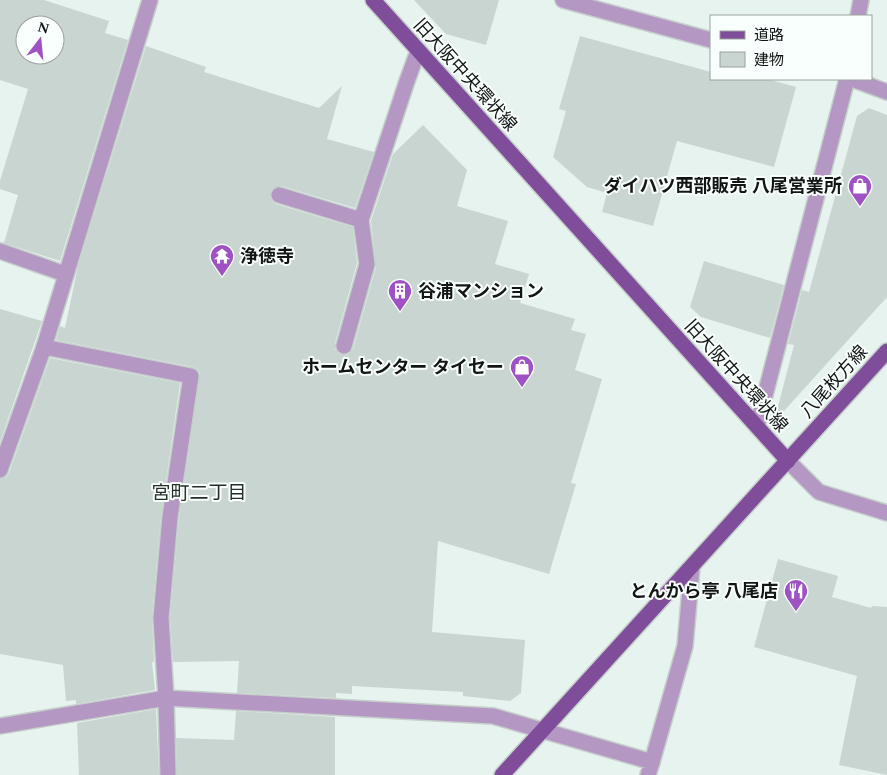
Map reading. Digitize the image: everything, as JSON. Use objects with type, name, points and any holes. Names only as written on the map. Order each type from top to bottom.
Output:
[{"type":"main road","name":"旧大阪中央環状線","points":[[373,0],[788,461]]},
{"type":"main road","name":"八尾枚方線","points":[[788,461],[887,351]]},
{"type":"main road","points":[[502,775],[788,461]]},
{"type":"street","points":[[0,470],[44,347],[150,0]]},
{"type":"street","points":[[562,0],[710,40]]},
{"type":"street","points":[[858,15],[861,0]]},
{"type":"street","points":[[344,346],[367,264],[361,220],[418,51]]},
{"type":"street","points":[[756,426],[847,80]]},
{"type":"street","points":[[855,80],[887,92]]},
{"type":"street","points":[[279,195],[361,220]]},
{"type":"street","points":[[0,251],[65,274]]},
{"type":"street","points":[[44,347],[191,376],[170,517],[161,618],[168,775]]},
{"type":"street","points":[[788,461],[819,492],[887,513]]},
{"type":"street","points":[[0,726],[166,698],[493,716],[543,729],[650,772],[685,646],[692,567]]},
{"type":"building","points":[[0,0],[44,0],[109,21],[105,33],[128,40],[60,261],[4,243],[18,195],[0,189],[0,181],[28,89],[0,80]]},
{"type":"building","points":[[414,0],[499,0],[486,45],[446,34]]},
{"type":"building","points":[[580,36],[710,72],[710,80],[771,80],[796,87],[774,167],[677,141],[653,226],[602,212],[607,193],[587,187],[553,157],[566,111],[559,109]]},
{"type":"building","points":[[146,46],[206,67],[204,72],[319,108],[342,86],[327,139],[374,152],[355,208],[281,186],[272,189],[270,197],[276,204],[353,227],[357,263],[335,343],[335,349],[338,353],[347,355],[353,349],[376,267],[371,221],[393,154],[423,125],[467,170],[457,206],[508,221],[495,264],[529,274],[520,303],[575,319],[571,330],[586,334],[575,370],[602,379],[571,483],[576,484],[549,574],[438,541],[432,632],[525,640],[521,693],[510,701],[463,696],[463,692],[352,686],[352,694],[336,693],[336,698],[237,693],[239,661],[173,662],[170,618],[179,518],[200,373],[193,367],[56,340],[60,326],[65,328],[78,266]]},
{"type":"building","name":"ダイハツ西部販売 八尾営業所","points":[[869,108],[887,115],[887,297],[774,422],[794,345],[788,344],[802,290],[809,292],[857,116]]},
{"type":"building","points":[[704,261],[784,285],[770,338],[701,317],[690,307]]},
{"type":"building","points":[[0,309],[42,321],[0,442]]},
{"type":"building","points":[[50,358],[180,383],[161,516],[152,617],[154,662],[152,662],[155,690],[76,704],[76,700],[66,701],[63,665],[0,654],[0,479],[6,477],[9,473]]},
{"type":"building","points":[[778,559],[838,576],[832,597],[871,608],[872,606],[887,607],[887,775],[839,765],[857,676],[754,647]]},
{"type":"building","points":[[156,709],[159,775],[79,775],[77,723]]},
{"type":"building","points":[[236,711],[335,717],[335,775],[177,775],[176,738],[234,740]]},
{"type":"place","name":"ダイハツ西部販売 八尾営業所","points":[[860,207]]},
{"type":"place","name":"浄徳寺","points":[[222,277]]},
{"type":"place","name":"谷浦マンション","points":[[400,312]]},
{"type":"place","name":"ホームセンター タイセー","points":[[522,388]]},
{"type":"place","name":"とんから亭 八尾店","points":[[796,612]]},
{"type":"district","name":"宮町二丁目","points":[[199,493]]}]
